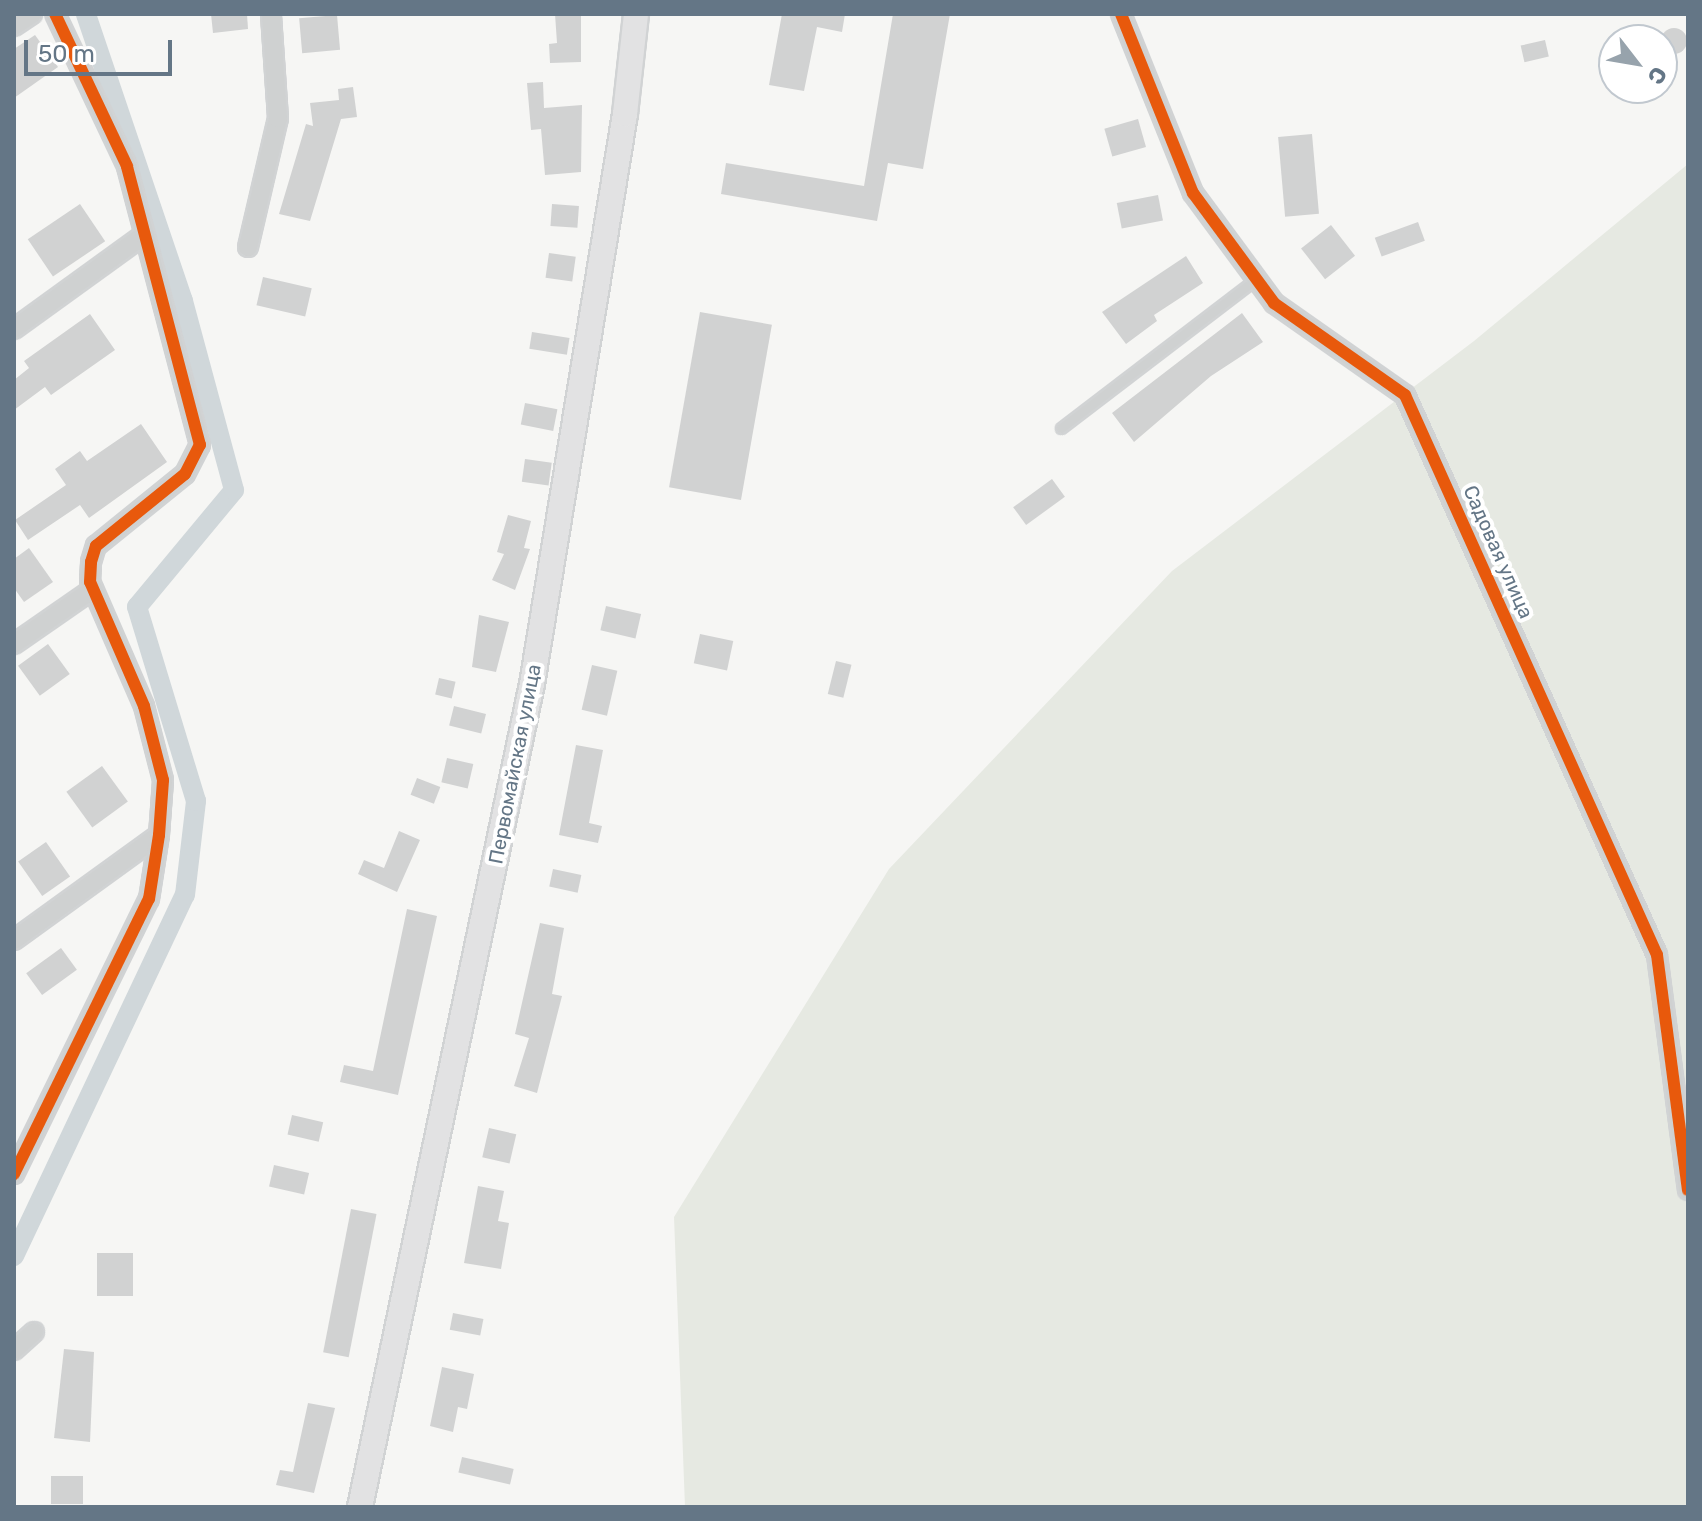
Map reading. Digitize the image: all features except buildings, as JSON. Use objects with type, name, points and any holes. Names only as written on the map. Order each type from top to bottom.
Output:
[{"type":"main road","name":"Первомайская улица","points":[[360,1507],[532,684],[625,114],[636,14]]},
{"type":"street","points":[[14,26],[32,14]]},
{"type":"street","points":[[14,1174],[149,899],[159,835],[163,780],[144,706],[93,589],[96,546],[185,474],[200,445],[127,166],[55,14]]},
{"type":"street","points":[[248,247],[278,118],[271,14]]},
{"type":"street","name":"Садовая улица","points":[[1121,14],[1193,193],[1256,279],[1274,303],[1405,395],[1657,955],[1688,1190]]},
{"type":"street","points":[[14,329],[144,235]]},
{"type":"street","points":[[14,644],[93,589]]},
{"type":"street","points":[[14,940],[159,835]]},
{"type":"street","points":[[14,1350],[34,1332]]},
{"type":"lane","points":[[1061,428],[1256,279]]},
{"type":"shaded area","points":[[1688,164],[1688,1507],[685,1507],[674,1217],[889,869],[1172,571],[1474,341]]},
{"type":"waterway","points":[[14,1256],[185,895],[196,801],[137,607],[234,490],[183,301],[86,14]]},
{"type":"cycle path","points":[[14,1174],[149,899],[159,835],[163,780],[144,706],[90,582],[91,562],[96,546],[185,474],[200,445],[127,166],[55,14]]},
{"type":"cycle path","points":[[1121,14],[1193,193],[1274,303],[1405,395],[1657,955],[1688,1190]]}]
